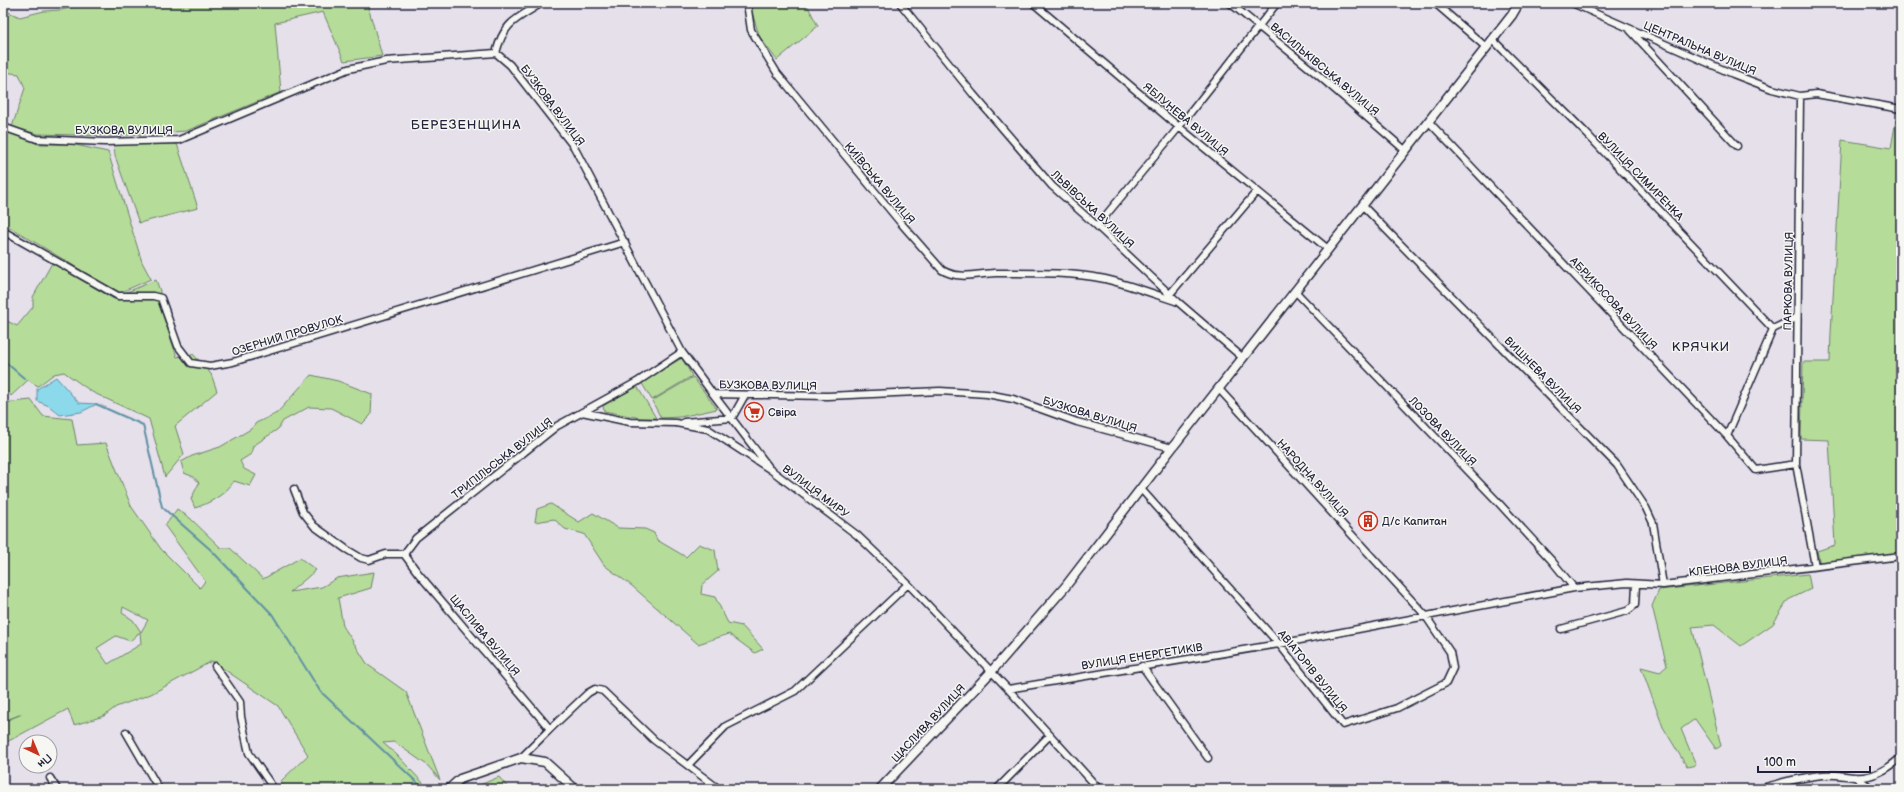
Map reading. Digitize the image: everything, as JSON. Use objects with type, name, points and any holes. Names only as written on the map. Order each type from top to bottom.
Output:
[{"type":"street","points":[[496,53],[508,25],[542,3]]},
{"type":"street","name":"КИЇВСЬКА ВУЛИЦЯ","points":[[747,3],[751,30],[777,73],[895,216],[942,270],[958,277],[995,274],[1062,275],[1105,279],[1178,302]]},
{"type":"street","name":"ЛЬВІВСЬКА ВУЛИЦЯ","points":[[900,3],[973,94],[1052,186],[1178,302],[1242,358]]},
{"type":"street","name":"ЯБЛУНЕВА ВУЛИЦЯ","points":[[1033,3],[1179,127],[1328,249]]},
{"type":"street","name":"ВАСИЛЬКІВСЬКА ВУЛИЦЯ","points":[[1230,3],[1406,151]]},
{"type":"street","points":[[1097,226],[1179,127],[1277,3]]},
{"type":"street","points":[[1435,3],[1487,48]]},
{"type":"street","name":"ЩАСЛИВА ВУЛИЦЯ","points":[[880,789],[991,672],[1065,587],[1242,358],[1512,16],[1519,3]]},
{"type":"street","name":"ЦЕНТРАЛЬНА ВУЛИЦЯ","points":[[1572,3],[1752,82],[1800,96]]},
{"type":"street","points":[[1627,28],[1737,146]]},
{"type":"street","name":"ВУЛИЦЯ СИМИРЕНКА","points":[[1493,40],[1585,132],[1773,329]]},
{"type":"street","name":"БУЗКОВА ВУЛИЦЯ","points":[[3,127],[37,139],[105,142],[179,140],[348,69],[386,61],[496,53],[510,65],[574,147],[626,242],[682,352],[714,394],[827,396],[940,391],[987,394],[1012,399],[1077,422],[1172,448]]},
{"type":"street","points":[[1800,96],[1816,94],[1901,109]]},
{"type":"street","name":"ПАРКОВА ВУЛИЦЯ","points":[[1800,96],[1796,464],[1815,566]]},
{"type":"street","name":"АБРИКОСОВА ВУЛИЦЯ","points":[[1429,122],[1727,436],[1756,470],[1796,464]]},
{"type":"street","points":[[1170,294],[1257,191]]},
{"type":"street","name":"ВИШНЕВА ВУЛИЦЯ","points":[[1363,206],[1617,465],[1646,508],[1652,523],[1663,585]]},
{"type":"street","name":"ОЗЕРНИЙ ПРОВУЛОК","points":[[3,231],[118,296],[153,296],[161,298],[178,346],[191,363],[210,366],[233,362],[532,272],[626,242]]},
{"type":"street","name":"ЛОЗОВА ВУЛИЦЯ","points":[[1295,291],[1496,500],[1552,561],[1574,588]]},
{"type":"street","points":[[1727,436],[1773,329],[1797,317]]},
{"type":"street","name":"ТРИПІЛЬСЬКА ВУЛИЦЯ","points":[[404,554],[416,538],[557,426],[637,382],[682,352]]},
{"type":"street","name":"НАРОДНА ВУЛИЦЯ","points":[[1219,389],[1425,615]]},
{"type":"street","points":[[714,394],[771,470]]},
{"type":"street","points":[[732,418],[745,395]]},
{"type":"street","name":"ВУЛИЦЯ МИРУ","points":[[582,412],[630,422],[676,423],[708,429],[771,470],[857,535],[908,584],[1008,689],[1099,789]]},
{"type":"street","points":[[676,423],[732,418]]},
{"type":"street","points":[[294,489],[303,512],[314,526],[361,558],[369,560],[386,554],[404,554]]},
{"type":"street","name":"АВІАТОРІВ ВУЛИЦЯ","points":[[1141,489],[1280,644],[1343,725],[1397,708],[1446,683],[1453,668],[1450,652],[1425,615]]},
{"type":"street","name":"ЩАСЛИВА ВУЛИЦЯ","points":[[404,554],[418,573],[550,730]]},
{"type":"street","name":"КЛЕНОВА ВУЛИЦЯ","points":[[1425,615],[1574,588],[1627,583],[1663,585],[1901,556]]},
{"type":"street","points":[[688,765],[726,726],[795,691],[908,584]]},
{"type":"street","points":[[1561,629],[1627,611],[1635,605],[1636,584]]},
{"type":"street","name":"ВУЛИЦЯ ЕНЕРГЕТИКІВ","points":[[1008,689],[1280,644],[1425,615]]},
{"type":"street","points":[[215,666],[240,702],[241,717],[249,753],[274,789]]},
{"type":"street","points":[[1142,666],[1208,758]]},
{"type":"street","points":[[449,789],[460,779],[521,758],[588,693],[595,689],[603,691],[654,740],[719,789]]},
{"type":"street","points":[[126,732],[158,789]]},
{"type":"street","points":[[997,789],[1050,735]]},
{"type":"street","points":[[1759,789],[1800,778],[1824,775],[1844,775],[1855,777],[1875,774],[1893,765],[1901,757]]},
{"type":"street","points":[[521,758],[545,762],[575,789]]},
{"type":"street","points":[[1855,777],[1873,789]]},
{"type":"street","points":[[50,778],[57,789]]},
{"type":"green space","points":[[80,3],[367,3],[382,56],[344,61],[323,12],[275,23],[281,92],[186,131],[114,136],[38,134],[12,127],[25,88],[19,74],[3,72],[3,10],[20,17],[44,11],[61,10],[76,6]]},
{"type":"green space","points":[[749,3],[806,3],[818,26],[777,60],[760,38]]},
{"type":"green space","points":[[1896,120],[1901,121],[1901,553],[1820,564],[1817,551],[1835,545],[1829,440],[1801,439],[1803,362],[1830,362],[1842,140],[1891,148]]},
{"type":"green space","points":[[3,129],[38,144],[71,144],[108,152],[142,262],[151,279],[119,293],[3,223]]},
{"type":"green space","points":[[114,144],[177,144],[198,208],[139,223],[115,156]]},
{"type":"green space","points":[[52,263],[114,299],[122,294],[156,280],[160,291],[159,304],[177,357],[193,354],[211,374],[217,391],[175,426],[184,454],[165,477],[149,419],[92,392],[64,372],[54,374],[38,386],[28,380],[11,396],[3,387],[3,319],[17,326],[33,307],[33,297]]},
{"type":"green space","points":[[682,358],[692,376],[652,400],[641,382]]},
{"type":"green space","points":[[311,375],[338,381],[372,394],[371,415],[362,424],[331,408],[309,407],[283,421],[278,429],[253,446],[251,454],[240,461],[244,469],[256,475],[250,486],[234,481],[227,490],[217,498],[195,508],[191,499],[199,483],[194,477],[184,473],[181,462],[192,456],[220,447],[251,429],[256,423],[277,413]]},
{"type":"green space","points":[[693,377],[717,409],[680,417],[661,418],[652,401]]},
{"type":"green space","points":[[637,386],[656,418],[641,418],[604,411],[603,406]]},
{"type":"green space","points":[[31,400],[43,416],[72,419],[77,445],[106,443],[131,506],[161,549],[200,588],[205,581],[165,526],[177,509],[190,518],[221,548],[230,548],[263,579],[300,558],[316,570],[290,592],[322,587],[337,578],[374,572],[371,588],[338,598],[343,626],[368,665],[406,692],[440,780],[427,765],[394,742],[383,743],[396,754],[424,784],[424,789],[340,789],[336,785],[332,789],[287,789],[280,782],[308,755],[278,706],[212,661],[151,694],[116,707],[104,716],[74,725],[68,709],[22,734],[18,734],[18,736],[3,744],[3,722],[22,714],[3,721],[3,403]],"holes":[[[123,607],[148,620],[141,632],[133,620],[122,613]],[[140,632],[141,644],[108,664],[97,648],[116,636],[130,641]]]},
{"type":"green space","points":[[551,504],[579,522],[593,513],[618,528],[645,529],[654,533],[657,540],[686,557],[699,544],[715,550],[718,571],[702,585],[701,594],[715,597],[728,623],[742,626],[763,649],[755,653],[729,634],[698,644],[632,586],[604,565],[584,534],[565,529],[554,519],[535,522],[537,509]]},
{"type":"green space","points":[[1808,574],[1811,589],[1788,600],[1773,624],[1741,646],[1714,625],[1692,627],[1721,746],[1716,749],[1695,719],[1681,729],[1696,765],[1687,767],[1663,727],[1641,667],[1660,672],[1667,666],[1652,606],[1659,590]]},
{"type":"green space","points":[[499,777],[509,789],[470,789]]},
{"type":"water","points":[[56,377],[79,403],[97,404],[81,412],[60,415],[49,406],[37,401],[37,389]]},
{"type":"waterway","points":[[3,360],[25,379]]},
{"type":"waterway","points":[[96,404],[143,425],[162,507],[211,550],[272,614],[320,691],[424,789]]},
{"type":"place","name":"Свіра","points":[[754,412]]},
{"type":"place","name":"Д/с Капитан","points":[[1368,521]]},
{"type":"district","name":"БЕРЕЗЕНЩИНА","points":[[466,124]]},
{"type":"district","name":"КРЯЧКИ","points":[[1701,346]]}]
